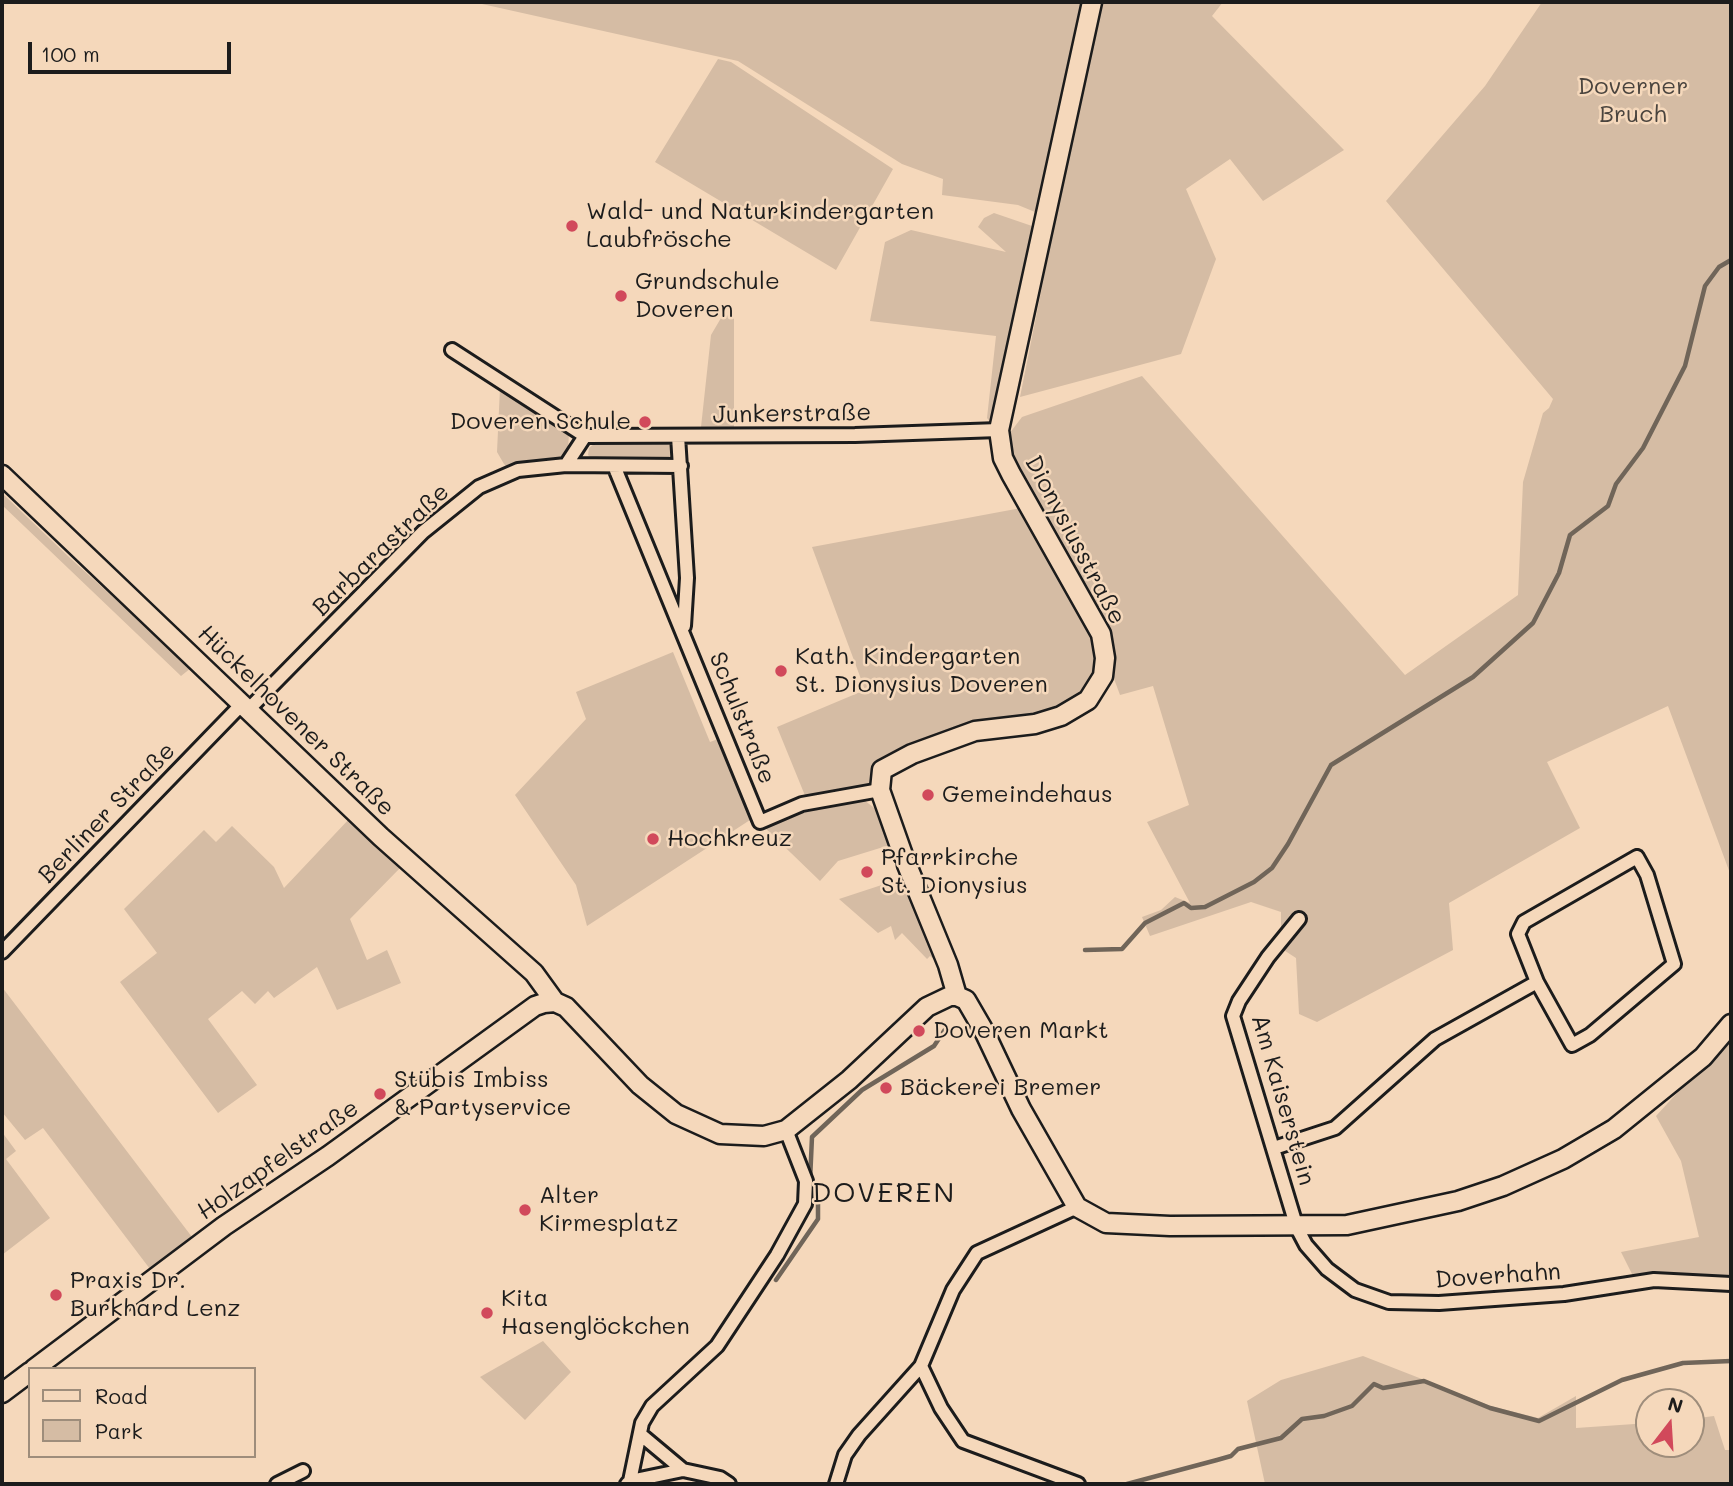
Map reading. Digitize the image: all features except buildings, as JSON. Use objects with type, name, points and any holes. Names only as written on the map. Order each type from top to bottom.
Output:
[{"type":"street","name":"Dionysiusstraße","points":[[880,790],[882,770],[912,754],[975,732],[1035,724],[1061,716],[1088,700],[1103,676],[1105,658],[1101,634],[1003,458],[999,430],[1092,2]]},
{"type":"street","points":[[452,350],[585,436],[566,465]]},
{"type":"street","name":"Junkerstraße","points":[[585,436],[999,430]]},
{"type":"street","name":"Schulstraße","points":[[678,436],[687,578],[684,630]]},
{"type":"street","name":"Barbarastraße","points":[[245,707],[423,532],[479,487],[518,470],[566,465],[615,468],[681,466]]},
{"type":"street","name":"Schulstraße","points":[[615,468],[684,630],[760,822],[802,804],[880,790]]},
{"type":"street","name":"Hückelhovener Straße","points":[[2,475],[381,837],[534,973],[555,1002],[566,1007],[640,1085],[676,1114],[720,1134],[764,1136],[786,1130]]},
{"type":"street","name":"Berliner Straße","points":[[2,951],[245,707]]},
{"type":"street","points":[[880,790],[948,965],[957,996]]},
{"type":"street","points":[[1637,857],[1647,875],[1674,964],[1590,1035],[1572,1045],[1537,982],[1518,934],[1524,922],[1637,857]]},
{"type":"street","name":"Am Kaiserstein","points":[[1297,1228],[1233,1016],[1268,957],[1299,919]]},
{"type":"street","points":[[1274,1148],[1335,1128],[1435,1039],[1537,982]]},
{"type":"street","points":[[628,1482],[640,1434],[652,1406],[717,1346],[805,1204],[806,1181],[786,1130],[849,1080],[927,1007],[950,996],[966,999],[1021,1109],[1077,1207],[1106,1223],[1297,1228],[1347,1225],[1458,1202],[1563,1159],[1614,1129],[1656,1098],[1703,1057],[1731,1024]]},
{"type":"street","name":"Holzapfelstraße","points":[[36,1367],[224,1226],[328,1156],[535,1006],[555,1002]]},
{"type":"street","points":[[836,1484],[845,1455],[859,1435],[921,1366],[953,1290],[977,1253],[1077,1207]]},
{"type":"street","name":"Doverhahn","points":[[1297,1228],[1306,1245],[1327,1269],[1355,1290],[1389,1301],[1439,1303],[1564,1294],[1654,1280],[1731,1284]]},
{"type":"street","points":[[921,1366],[941,1408],[962,1441],[1078,1484]]},
{"type":"street","name":"Holzapfelstraße","points":[[2,1393],[28,1373]]},
{"type":"street","points":[[640,1434],[682,1470]]},
{"type":"street","points":[[628,1482],[682,1470],[720,1478],[729,1484]]},
{"type":"street","points":[[277,1484],[303,1471]]},
{"type":"green space","points":[[473,2],[1085,2],[993,426],[987,418],[996,336],[870,321],[885,242],[911,230],[1006,252],[978,227],[984,218],[994,213],[1032,226],[1035,212],[1018,205],[942,195],[943,179],[902,164],[738,61]]},
{"type":"green space","points":[[1099,2],[1223,2],[1212,16],[1344,150],[1263,201],[1230,159],[1186,189],[1216,259],[1181,354],[1020,397]]},
{"type":"green space","name":"Doverner Bruch","points":[[1542,2],[1731,2],[1731,876],[1668,706],[1547,762],[1580,828],[1449,903],[1453,950],[1317,1022],[1299,1014],[1296,958],[1279,947],[1294,919],[1281,929],[1281,912],[1251,902],[1150,936],[1142,917],[1161,910],[1175,897],[1190,903],[1147,822],[1189,805],[1153,686],[1120,695],[1113,676],[1113,660],[1015,470],[1007,444],[1009,434],[1022,417],[1142,376],[1405,675],[1518,595],[1523,482],[1543,413],[1553,399],[1386,201],[1485,86]]},
{"type":"green space","points":[[718,59],[731,62],[893,169],[836,270],[655,162]]},
{"type":"green space","points":[[734,313],[734,427],[701,427],[711,335],[721,318]]},
{"type":"green space","points":[[500,388],[569,433],[568,450],[560,458],[510,470],[504,464],[497,452]]},
{"type":"green space","points":[[594,444],[670,445],[673,452],[666,461],[593,460],[588,455],[589,448]]},
{"type":"green space","points":[[2,493],[191,668],[181,676],[2,505]]},
{"type":"green space","points":[[1021,508],[1097,639],[1098,676],[1074,704],[880,767],[870,787],[806,798],[777,727],[865,690],[812,547]]},
{"type":"green space","points":[[673,652],[710,742],[718,739],[750,820],[587,926],[576,885],[515,795],[586,719],[576,692]]},
{"type":"green space","points":[[864,800],[882,814],[893,844],[838,861],[820,881],[762,825],[812,809]]},
{"type":"green space","points":[[350,818],[402,866],[350,919],[367,960],[387,950],[401,983],[337,1010],[317,967],[274,998],[268,991],[255,1004],[242,991],[208,1019],[257,1085],[218,1113],[120,982],[157,953],[124,909],[204,830],[216,842],[232,826],[274,867],[284,888]]},
{"type":"green space","points":[[903,878],[938,963],[930,956],[927,959],[902,933],[895,940],[891,926],[878,933],[839,899]]},
{"type":"green space","points":[[2,987],[192,1237],[150,1269],[43,1128],[25,1140],[2,1112]]},
{"type":"green space","points":[[1731,1034],[1731,1278],[1696,1274],[1633,1276],[1621,1252],[1699,1237],[1681,1161],[1656,1116]]},
{"type":"green space","points":[[2,1132],[16,1151],[6,1159],[50,1218],[2,1255]]},
{"type":"green space","points":[[543,1341],[571,1372],[525,1420],[480,1377]]},
{"type":"green space","points":[[1363,1356],[1491,1406],[1538,1418],[1576,1396],[1576,1428],[1635,1424],[1635,1458],[1705,1458],[1705,1417],[1714,1416],[1725,1450],[1731,1450],[1731,1484],[1265,1484],[1247,1401],[1281,1380]]},
{"type":"waterway","points":[[1085,950],[1122,949],[1145,923],[1184,903],[1191,908],[1205,907],[1254,882],[1272,868],[1288,844],[1331,765],[1473,677],[1533,623],[1559,573],[1570,535],[1608,506],[1616,484],[1643,448],[1685,366],[1705,286],[1719,267],[1731,260]]},
{"type":"waterway","points":[[776,1280],[818,1219],[818,1199],[810,1181],[812,1137],[862,1090],[934,1046],[946,1028]]},
{"type":"waterway","points":[[1127,1484],[1231,1456],[1238,1449],[1281,1438],[1302,1419],[1324,1416],[1352,1406],[1374,1384],[1383,1388],[1424,1381],[1490,1408],[1539,1421],[1622,1380],[1683,1363],[1731,1361]]},
{"type":"place","name":"Wald- und Naturkindergarten Laubfrösche","points":[[572,226]]},
{"type":"place","name":"Grundschule Doveren","points":[[621,296]]},
{"type":"place","name":"Doveren Schule","points":[[645,422]]},
{"type":"place","name":"Kath. Kindergarten St. Dionysius Doveren","points":[[781,671]]},
{"type":"place","name":"Gemeindehaus","points":[[928,795]]},
{"type":"place","name":"Hochkreuz","points":[[653,839]]},
{"type":"place","name":"Pfarrkirche St. Dionysius","points":[[867,872]]},
{"type":"place","name":"Doveren Markt","points":[[919,1031]]},
{"type":"place","name":"Bäckerei Bremer","points":[[886,1088]]},
{"type":"place","name":"Stübis Imbiss & Partyservice","points":[[380,1094]]},
{"type":"place","name":"Alter Kirmesplatz","points":[[525,1210]]},
{"type":"place","name":"Praxis Dr. Burkhard Lenz","points":[[56,1295]]},
{"type":"place","name":"Kita Hasenglöckchen","points":[[487,1313]]},
{"type":"district","name":"DOVEREN","points":[[884,1193]]}]
